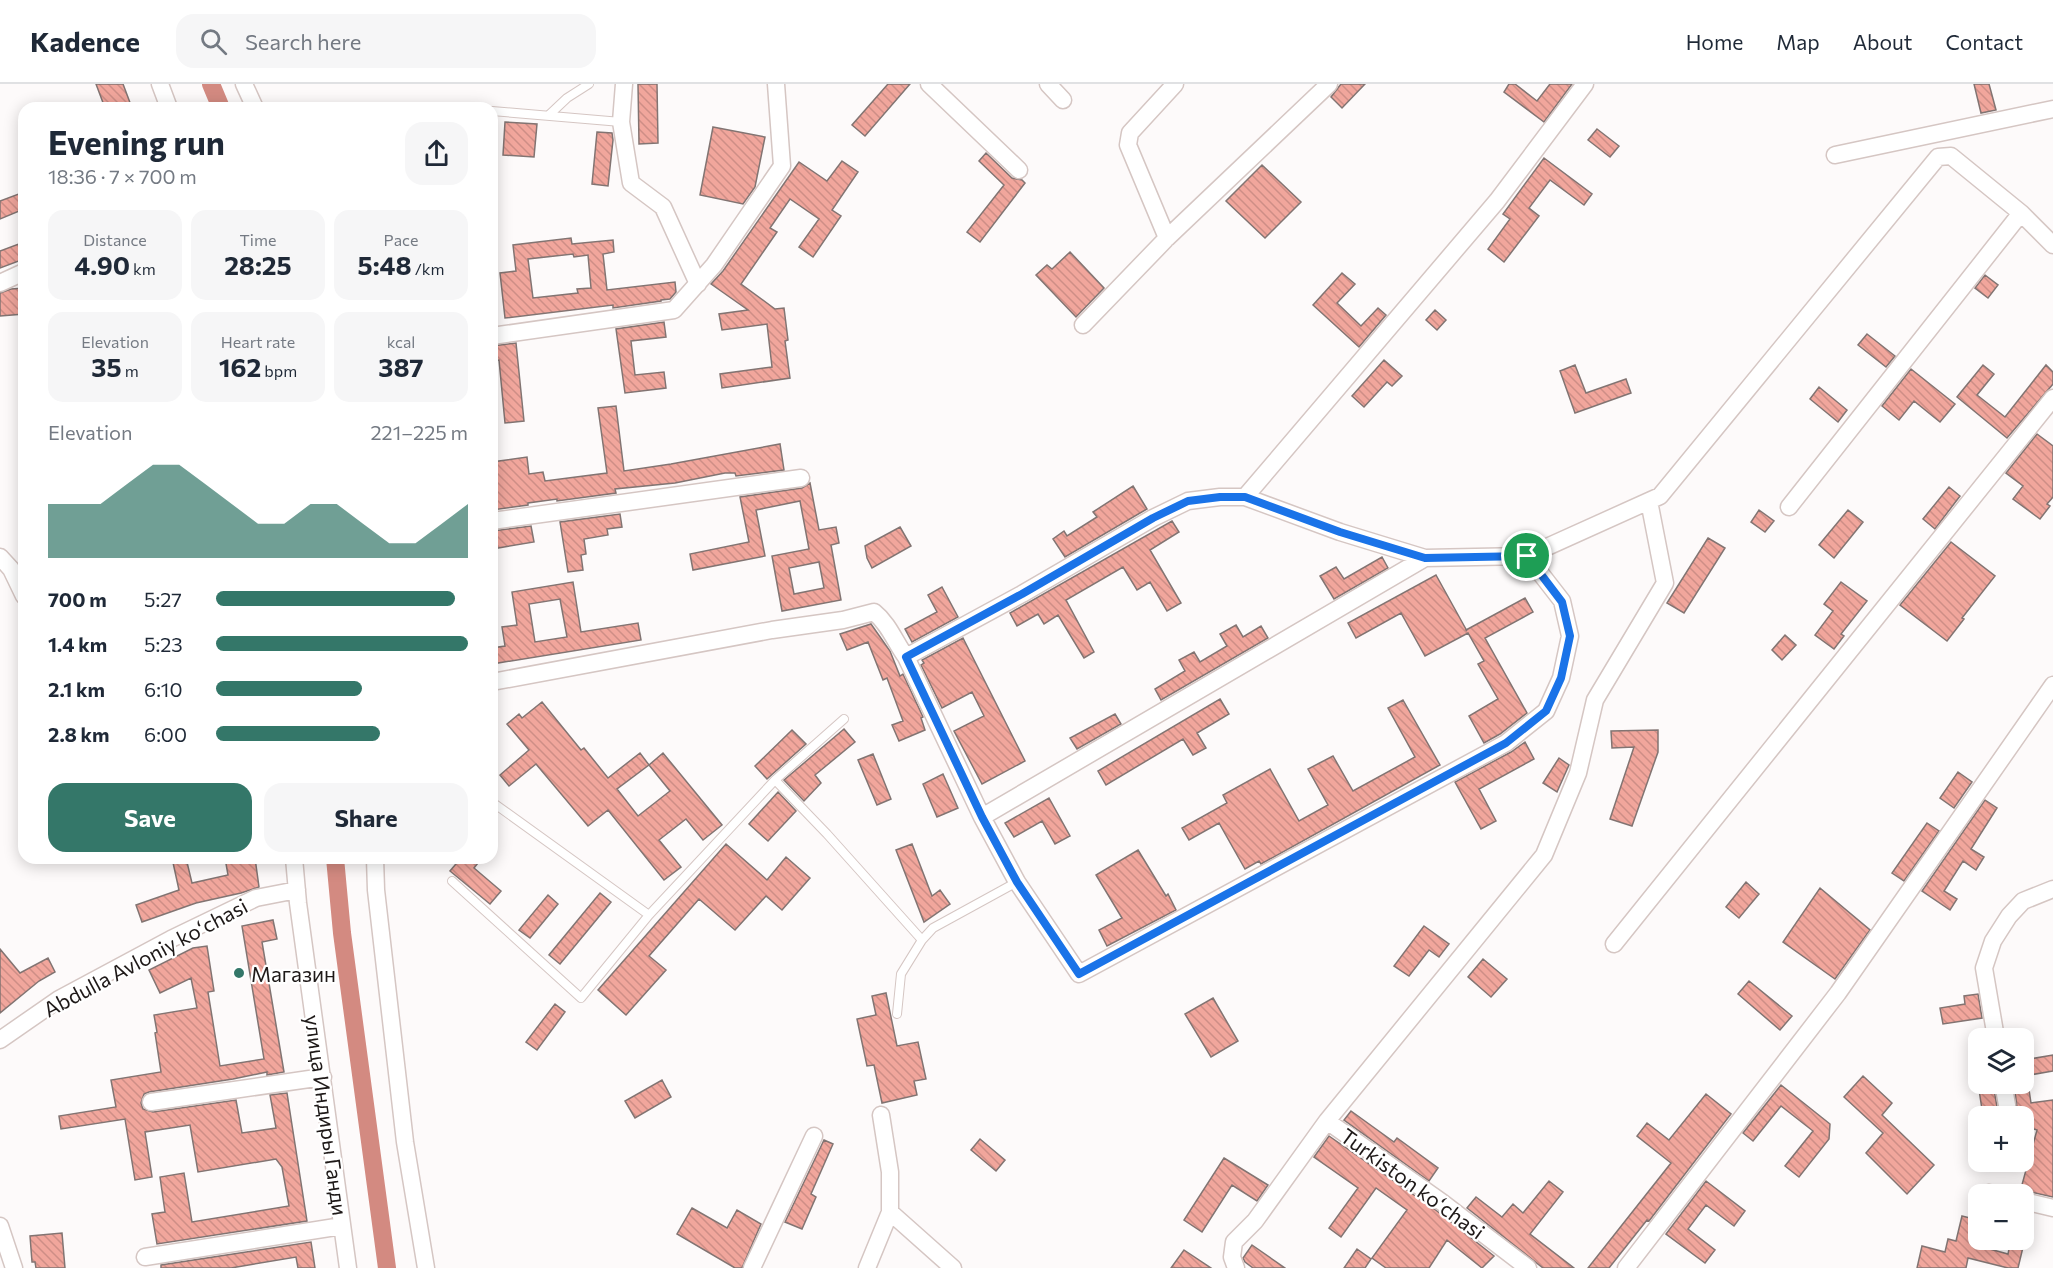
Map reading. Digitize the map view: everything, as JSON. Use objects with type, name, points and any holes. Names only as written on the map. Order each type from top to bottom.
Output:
[{"type":"street","points":[[160,84],[167,102]]},
{"type":"street","points":[[244,84],[252,102]]},
{"type":"street","points":[[624,84],[621,122],[631,183],[663,207],[698,284]]},
{"type":"street","points":[[498,335],[674,310],[714,265],[782,166],[782,140],[776,84]]},
{"type":"street","points":[[929,84],[1019,170]]},
{"type":"street","points":[[1048,84],[1064,100]]},
{"type":"street","points":[[1167,238],[1128,145],[1130,133],[1175,84]]},
{"type":"street","points":[[1083,325],[1167,238],[1329,84]]},
{"type":"street","points":[[1245,497],[1497,201],[1586,84]]},
{"type":"street","points":[[1835,155],[2053,109]]},
{"type":"street","points":[[906,657],[1188,501],[1245,497],[1340,532],[1425,558],[1527,556],[1660,496],[1938,157],[1952,156],[2021,213],[2053,245]]},
{"type":"street","points":[[1789,507],[2021,213]]},
{"type":"street","points":[[0,283],[18,275]]},
{"type":"street","points":[[1614,944],[2053,398]]},
{"type":"street","points":[[498,520],[801,478]]},
{"type":"street","points":[[1327,1121],[1544,855],[1578,773],[1595,700],[1665,582],[1649,501]]},
{"type":"street","points":[[498,681],[772,630],[843,620],[874,612],[885,621],[898,647],[906,657],[982,817],[1017,882],[1079,974],[1506,743],[1546,711],[1561,678],[1570,636],[1562,602],[1527,556]]},
{"type":"street","points":[[0,557],[11,569],[18,584]]},
{"type":"street","points":[[982,817],[1425,558]]},
{"type":"street","points":[[1626,1268],[1838,993],[2053,685]]},
{"type":"street","name":"улица Индиры Ганди","points":[[295,864],[348,1268]]},
{"type":"street","points":[[375,864],[376,890],[405,1142],[426,1268]]},
{"type":"street","points":[[1994,1028],[1984,968],[1993,941],[2009,916],[2023,901],[2053,889]]},
{"type":"street","name":"Abdulla Avloniy koʻchasi","points":[[0,1040],[59,999],[171,939],[256,898],[297,890]]},
{"type":"street","points":[[151,1102],[323,1077]]},
{"type":"street","points":[[2006,1094],[2007,1105]]},
{"type":"street","points":[[867,1268],[890,1212],[890,1172],[880,1115]]},
{"type":"street","name":"Turkiston koʻchasi","points":[[1236,1268],[1232,1257],[1234,1242],[1254,1221],[1327,1121],[1443,1203],[1528,1268]]},
{"type":"street","points":[[752,1268],[814,1136]]},
{"type":"street","points":[[2034,1203],[2053,1208]]},
{"type":"street","points":[[890,1212],[953,1268]]},
{"type":"street","points":[[0,1226],[14,1268]]},
{"type":"street","points":[[145,1257],[342,1226]]},
{"type":"lane","points":[[549,115],[567,98],[589,84]]},
{"type":"lane","points":[[498,111],[621,122]]},
{"type":"lane","points":[[452,881],[581,998],[649,915],[775,780],[844,719]]},
{"type":"lane","points":[[775,780],[922,940]]},
{"type":"lane","points":[[498,806],[649,915]]},
{"type":"lane","points":[[897,1014],[901,975],[922,940],[933,928],[1017,882]]},
{"type":"building","points":[[96,84],[123,84],[130,102],[103,102]]},
{"type":"building","points":[[638,84],[657,84],[658,143],[639,144]]},
{"type":"building","points":[[888,84],[910,84],[865,136],[852,125]]},
{"type":"building","points":[[1341,84],[1365,84],[1342,108],[1331,97]]},
{"type":"building","points":[[1509,84],[1515,84],[1537,101],[1550,84],[1572,84],[1544,122],[1504,92]]},
{"type":"building","points":[[1974,84],[1989,84],[1996,110],[1981,113]]},
{"type":"building","points":[[505,122],[537,124],[534,157],[503,155]]},
{"type":"building","points":[[713,127],[765,137],[755,187],[743,204],[700,195]]},
{"type":"building","points":[[1597,129],[1619,146],[1610,157],[1588,140]]},
{"type":"building","points":[[597,132],[612,133],[608,186],[592,184]]},
{"type":"building","points":[[986,153],[1012,178],[1025,183],[980,242],[967,232],[1004,185],[979,161]]},
{"type":"building","points":[[1544,158],[1592,194],[1584,205],[1550,180],[1529,208],[1539,216],[1504,262],[1488,249],[1510,219],[1503,214]]},
{"type":"building","points":[[842,161],[858,172],[832,210],[841,216],[813,257],[799,247],[819,219],[790,199],[770,228],[777,232],[741,284],[775,309],[784,308],[788,340],[785,341],[790,378],[722,388],[720,374],[772,367],[767,324],[722,330],[719,314],[748,310],[711,284],[723,271],[799,162],[827,181]]},
{"type":"building","points":[[1262,165],[1301,202],[1265,238],[1226,201]]},
{"type":"building","points":[[18,194],[18,212],[0,219],[0,201]]},
{"type":"building","points":[[571,238],[572,244],[613,240],[614,252],[603,254],[607,290],[675,282],[676,292],[670,299],[661,301],[505,318],[500,273],[516,271],[513,245]],"holes":[[[573,254],[574,257],[588,255],[591,288],[577,289],[578,293],[533,298],[528,259]]]},
{"type":"building","points":[[18,244],[18,261],[0,268],[0,251]]},
{"type":"building","points":[[1070,252],[1104,288],[1076,317],[1036,275],[1047,265],[1052,269]]},
{"type":"building","points":[[1342,273],[1355,284],[1337,303],[1361,326],[1378,308],[1386,315],[1359,347],[1313,305]]},
{"type":"building","points":[[1985,275],[1998,285],[1988,298],[1975,288]]},
{"type":"building","points":[[18,288],[18,314],[0,316],[0,293]]},
{"type":"building","points":[[1435,310],[1446,320],[1437,330],[1426,320]]},
{"type":"building","points":[[664,322],[666,337],[631,341],[635,375],[664,372],[666,388],[625,393],[616,329]]},
{"type":"building","points":[[1867,334],[1895,356],[1886,367],[1858,345]]},
{"type":"building","points":[[516,343],[524,421],[505,423],[498,345]]},
{"type":"building","points":[[1384,360],[1402,376],[1392,386],[1387,382],[1364,407],[1352,396]]},
{"type":"building","points":[[1575,365],[1586,393],[1626,379],[1631,393],[1575,413],[1560,371]]},
{"type":"building","points":[[1983,365],[1994,374],[1977,395],[2005,417],[2046,365],[2053,372],[2053,384],[2007,438],[1957,397]]},
{"type":"building","points":[[1911,369],[1955,404],[1940,422],[1914,401],[1899,420],[1882,406]]},
{"type":"building","points":[[1819,387],[1847,410],[1838,422],[1810,399]]},
{"type":"building","points":[[616,406],[624,471],[780,444],[784,470],[736,476],[735,473],[725,473],[675,483],[615,489],[616,493],[557,501],[557,499],[498,509],[498,461],[527,457],[529,474],[543,472],[545,481],[607,473],[598,408]]},
{"type":"building","points":[[2037,434],[2053,446],[2053,497],[2047,504],[2050,506],[2040,519],[2013,499],[2023,486],[2006,473]]},
{"type":"building","points":[[810,483],[819,530],[836,527],[839,543],[831,545],[841,600],[782,611],[772,556],[809,549],[800,501],[756,510],[765,556],[693,570],[690,554],[749,542],[740,497],[802,488]],"holes":[[[819,562],[824,588],[794,594],[789,568]]]},
{"type":"building","points":[[1133,486],[1147,509],[1065,557],[1053,539],[1064,531],[1067,536],[1097,517],[1093,512]]},
{"type":"building","points":[[1949,487],[1960,496],[1935,529],[1923,519]]},
{"type":"building","points":[[1759,510],[1774,521],[1765,532],[1751,522]]},
{"type":"building","points":[[1848,510],[1863,522],[1834,558],[1819,545]]},
{"type":"building","points":[[620,514],[622,527],[607,529],[608,535],[584,539],[586,554],[581,555],[583,570],[568,572],[560,522]]},
{"type":"building","points":[[1172,521],[1179,532],[1150,550],[1181,603],[1167,611],[1150,582],[1137,590],[1123,567],[1066,600],[1094,652],[1084,658],[1058,615],[1044,624],[1038,614],[1017,626],[1010,613]]},
{"type":"building","points":[[531,526],[534,542],[498,548],[498,530]]},
{"type":"building","points":[[900,527],[911,546],[872,568],[865,546]]},
{"type":"building","points":[[1708,538],[1725,548],[1684,613],[1667,603]]},
{"type":"building","points":[[1951,542],[1995,576],[1947,641],[1900,605]]},
{"type":"building","points":[[1382,557],[1388,568],[1334,599],[1320,576],[1336,567],[1344,579]]},
{"type":"building","points":[[1436,575],[1466,630],[1525,598],[1533,612],[1485,638],[1527,713],[1484,743],[1469,716],[1498,699],[1478,664],[1484,661],[1468,633],[1425,656],[1401,613],[1356,638],[1348,623]]},
{"type":"building","points":[[573,582],[581,632],[638,623],[641,640],[498,663],[498,647],[505,646],[502,627],[517,625],[512,592]],"holes":[[[560,599],[567,637],[535,642],[529,604]]]},
{"type":"building","points":[[1841,582],[1867,601],[1841,634],[1844,636],[1834,649],[1815,635],[1833,611],[1824,604]]},
{"type":"building","points":[[942,587],[958,617],[912,642],[905,629],[937,612],[928,595]]},
{"type":"building","points":[[871,624],[890,651],[900,676],[903,674],[923,717],[921,718],[925,730],[899,741],[892,725],[903,721],[887,678],[883,680],[868,642],[847,650],[840,634]]},
{"type":"building","points":[[1236,625],[1243,637],[1261,626],[1268,638],[1161,700],[1155,689],[1185,671],[1179,660],[1194,652],[1200,662],[1227,646],[1220,634]]},
{"type":"building","points":[[1785,635],[1796,645],[1782,660],[1772,650]]},
{"type":"building","points":[[963,638],[1025,761],[982,784],[954,731],[984,716],[972,692],[942,708],[921,665],[924,663],[922,660]]},
{"type":"building","points":[[1220,699],[1229,714],[1197,733],[1206,748],[1193,755],[1183,739],[1106,785],[1098,771]]},
{"type":"building","points":[[1403,700],[1440,765],[1261,864],[1259,861],[1245,869],[1219,823],[1189,840],[1182,828],[1227,803],[1223,795],[1270,769],[1299,821],[1328,805],[1308,769],[1333,756],[1353,791],[1415,757],[1388,708]]},
{"type":"building","points":[[542,702],[581,750],[584,748],[608,778],[640,753],[649,765],[663,753],[722,825],[703,840],[686,819],[659,840],[681,867],[664,880],[608,810],[588,826],[536,764],[509,786],[500,775],[529,750],[507,724],[519,714],[522,718]],"holes":[[[649,765],[670,791],[638,816],[617,789]]]},
{"type":"building","points":[[1115,714],[1121,724],[1077,749],[1070,738]]},
{"type":"building","points":[[844,729],[855,742],[815,775],[821,783],[804,801],[784,780]]},
{"type":"building","points":[[792,730],[806,744],[767,779],[755,766]]},
{"type":"building","points":[[1658,730],[1658,752],[1632,826],[1610,819],[1634,747],[1612,748],[1611,731]]},
{"type":"building","points":[[1525,742],[1534,759],[1479,789],[1496,821],[1481,829],[1455,782]]},
{"type":"building","points":[[873,754],[891,799],[877,805],[858,760]]},
{"type":"building","points":[[1559,758],[1569,765],[1557,792],[1543,783]]},
{"type":"building","points":[[1958,772],[1972,782],[1954,808],[1940,798]]},
{"type":"building","points":[[943,774],[958,808],[937,817],[923,784]]},
{"type":"building","points":[[778,792],[796,811],[768,841],[749,824]]},
{"type":"building","points":[[1049,798],[1070,836],[1055,844],[1042,821],[1014,837],[1005,823]]},
{"type":"building","points":[[1985,800],[1997,808],[1971,849],[1984,857],[1976,870],[1963,861],[1944,891],[1957,899],[1950,910],[1922,891]]},
{"type":"building","points":[[1927,823],[1939,831],[1904,881],[1892,873]]},
{"type":"building","points":[[726,844],[767,880],[786,857],[810,878],[782,910],[766,896],[735,930],[699,899],[649,956],[666,970],[626,1015],[598,990]]},
{"type":"building","points":[[912,844],[932,896],[940,890],[950,904],[924,922],[896,850]]},
{"type":"building","points":[[1138,850],[1166,896],[1168,894],[1176,910],[1107,946],[1099,930],[1122,918],[1096,875]]},
{"type":"building","points":[[173,864],[187,864],[192,883],[228,875],[226,864],[256,864],[259,887],[196,903],[142,922],[136,905],[179,890]]},
{"type":"building","points":[[456,864],[477,864],[474,868],[501,891],[490,904],[450,871]]},
{"type":"building","points":[[1746,882],[1759,894],[1739,918],[1726,907]]},
{"type":"building","points":[[1820,888],[1870,930],[1835,979],[1783,942]]},
{"type":"building","points":[[600,893],[611,902],[560,964],[549,955]]},
{"type":"building","points":[[548,895],[558,904],[530,938],[519,930]]},
{"type":"building","points":[[273,920],[277,939],[262,942],[284,1072],[267,1075],[267,1072],[149,1092],[144,1094],[141,1103],[143,1109],[153,1112],[236,1100],[242,1133],[276,1128],[270,1095],[287,1093],[307,1221],[157,1244],[152,1214],[165,1212],[160,1177],[184,1173],[192,1222],[289,1206],[282,1167],[276,1159],[198,1172],[190,1125],[145,1132],[152,1177],[135,1180],[125,1119],[61,1129],[59,1116],[116,1107],[111,1080],[161,1072],[154,1015],[197,1008],[191,978],[160,993],[149,970],[193,948],[207,946],[214,991],[208,992],[220,1066],[264,1059],[242,926]]},
{"type":"building","points":[[1424,926],[1449,944],[1439,957],[1429,950],[1409,976],[1394,966]]},
{"type":"building","points":[[0,949],[20,973],[48,958],[55,972],[39,981],[0,1013]]},
{"type":"building","points":[[1483,959],[1507,979],[1491,997],[1468,977]]},
{"type":"building","points":[[1749,981],[1792,1016],[1780,1030],[1738,994]]},
{"type":"building","points":[[886,993],[897,1046],[918,1042],[926,1079],[914,1081],[917,1095],[882,1103],[874,1065],[867,1066],[857,1019],[876,1015],[872,996]]},
{"type":"building","points":[[1978,994],[1982,1018],[1943,1024],[1940,1008],[1965,1004],[1964,996]]},
{"type":"building","points":[[1213,998],[1238,1041],[1211,1057],[1185,1014]]},
{"type":"building","points":[[555,1004],[565,1012],[537,1050],[526,1042]]},
{"type":"building","points":[[2053,1055],[2053,1071],[2034,1074],[2034,1058]]},
{"type":"building","points":[[1863,1076],[1892,1103],[1882,1115],[1934,1165],[1907,1194],[1866,1153],[1883,1133],[1844,1097]]},
{"type":"building","points":[[662,1080],[671,1097],[635,1118],[625,1101]]},
{"type":"building","points":[[1781,1085],[1830,1124],[1829,1139],[1799,1177],[1785,1166],[1813,1131],[1781,1106],[1753,1141],[1743,1133]]},
{"type":"building","points":[[1706,1094],[1731,1114],[1649,1221],[1647,1220],[1609,1268],[1588,1268],[1671,1163],[1637,1136],[1647,1123],[1669,1140]]},
{"type":"building","points":[[1980,1094],[1995,1094],[1997,1106],[1981,1106]]},
{"type":"building","points":[[2015,1094],[2030,1094],[2031,1103],[2053,1100],[2053,1197],[2034,1193],[2034,1184],[2022,1184],[2025,1172],[2034,1172],[2034,1141],[2037,1130],[2034,1129],[2034,1106],[2017,1106]]},
{"type":"building","points":[[1351,1111],[1394,1142],[1397,1138],[1438,1168],[1429,1181],[1344,1120]]},
{"type":"building","points":[[1329,1136],[1437,1211],[1494,1256],[1482,1268],[1447,1240],[1429,1268],[1386,1268],[1372,1258],[1407,1210],[1376,1188],[1341,1237],[1329,1228],[1358,1188],[1314,1157]]},
{"type":"building","points":[[980,1139],[1005,1160],[996,1171],[971,1150]]},
{"type":"building","points":[[824,1140],[833,1144],[811,1194],[816,1197],[802,1229],[785,1222]]},
{"type":"building","points":[[1224,1158],[1268,1185],[1257,1201],[1232,1185],[1202,1232],[1184,1220]]},
{"type":"building","points":[[1549,1181],[1563,1192],[1530,1234],[1574,1268],[1543,1268],[1467,1208],[1476,1197],[1502,1217],[1513,1204],[1523,1213]]},
{"type":"building","points":[[1706,1181],[1745,1211],[1734,1226],[1706,1205],[1688,1229],[1715,1250],[1705,1263],[1666,1234]]},
{"type":"building","points":[[692,1208],[727,1228],[737,1210],[761,1224],[742,1268],[735,1268],[677,1234]]},
{"type":"building","points":[[1962,1216],[1968,1218],[1968,1250],[1993,1250],[2008,1254],[2009,1250],[2022,1250],[2018,1268],[2008,1268],[1968,1258],[1966,1268],[1917,1268],[1922,1246],[1945,1252],[1948,1239],[1956,1241]]},
{"type":"building","points":[[62,1233],[65,1268],[36,1268],[35,1262],[32,1262],[30,1236]]},
{"type":"building","points":[[311,1242],[315,1268],[298,1268],[296,1257],[231,1268],[161,1268],[161,1265]]},
{"type":"building","points":[[1252,1245],[1285,1268],[1253,1268],[1243,1258]]},
{"type":"building","points":[[1357,1249],[1371,1259],[1365,1268],[1344,1268]]},
{"type":"building","points":[[1184,1250],[1211,1268],[1171,1268]]},
{"type":"waterway","points":[[211,84],[218,102]]},
{"type":"waterway","points":[[336,864],[342,933],[387,1268]]},
{"type":"place","name":"Магазин","points":[[239,973]]},
{"type":"route","points":[[1245,497],[1340,532],[1425,558],[1527,556],[1562,602],[1570,636],[1561,678],[1546,711],[1506,743],[1079,974],[1017,882],[982,817],[906,657],[1022,594],[1153,518],[1188,501],[1245,497]]}]
